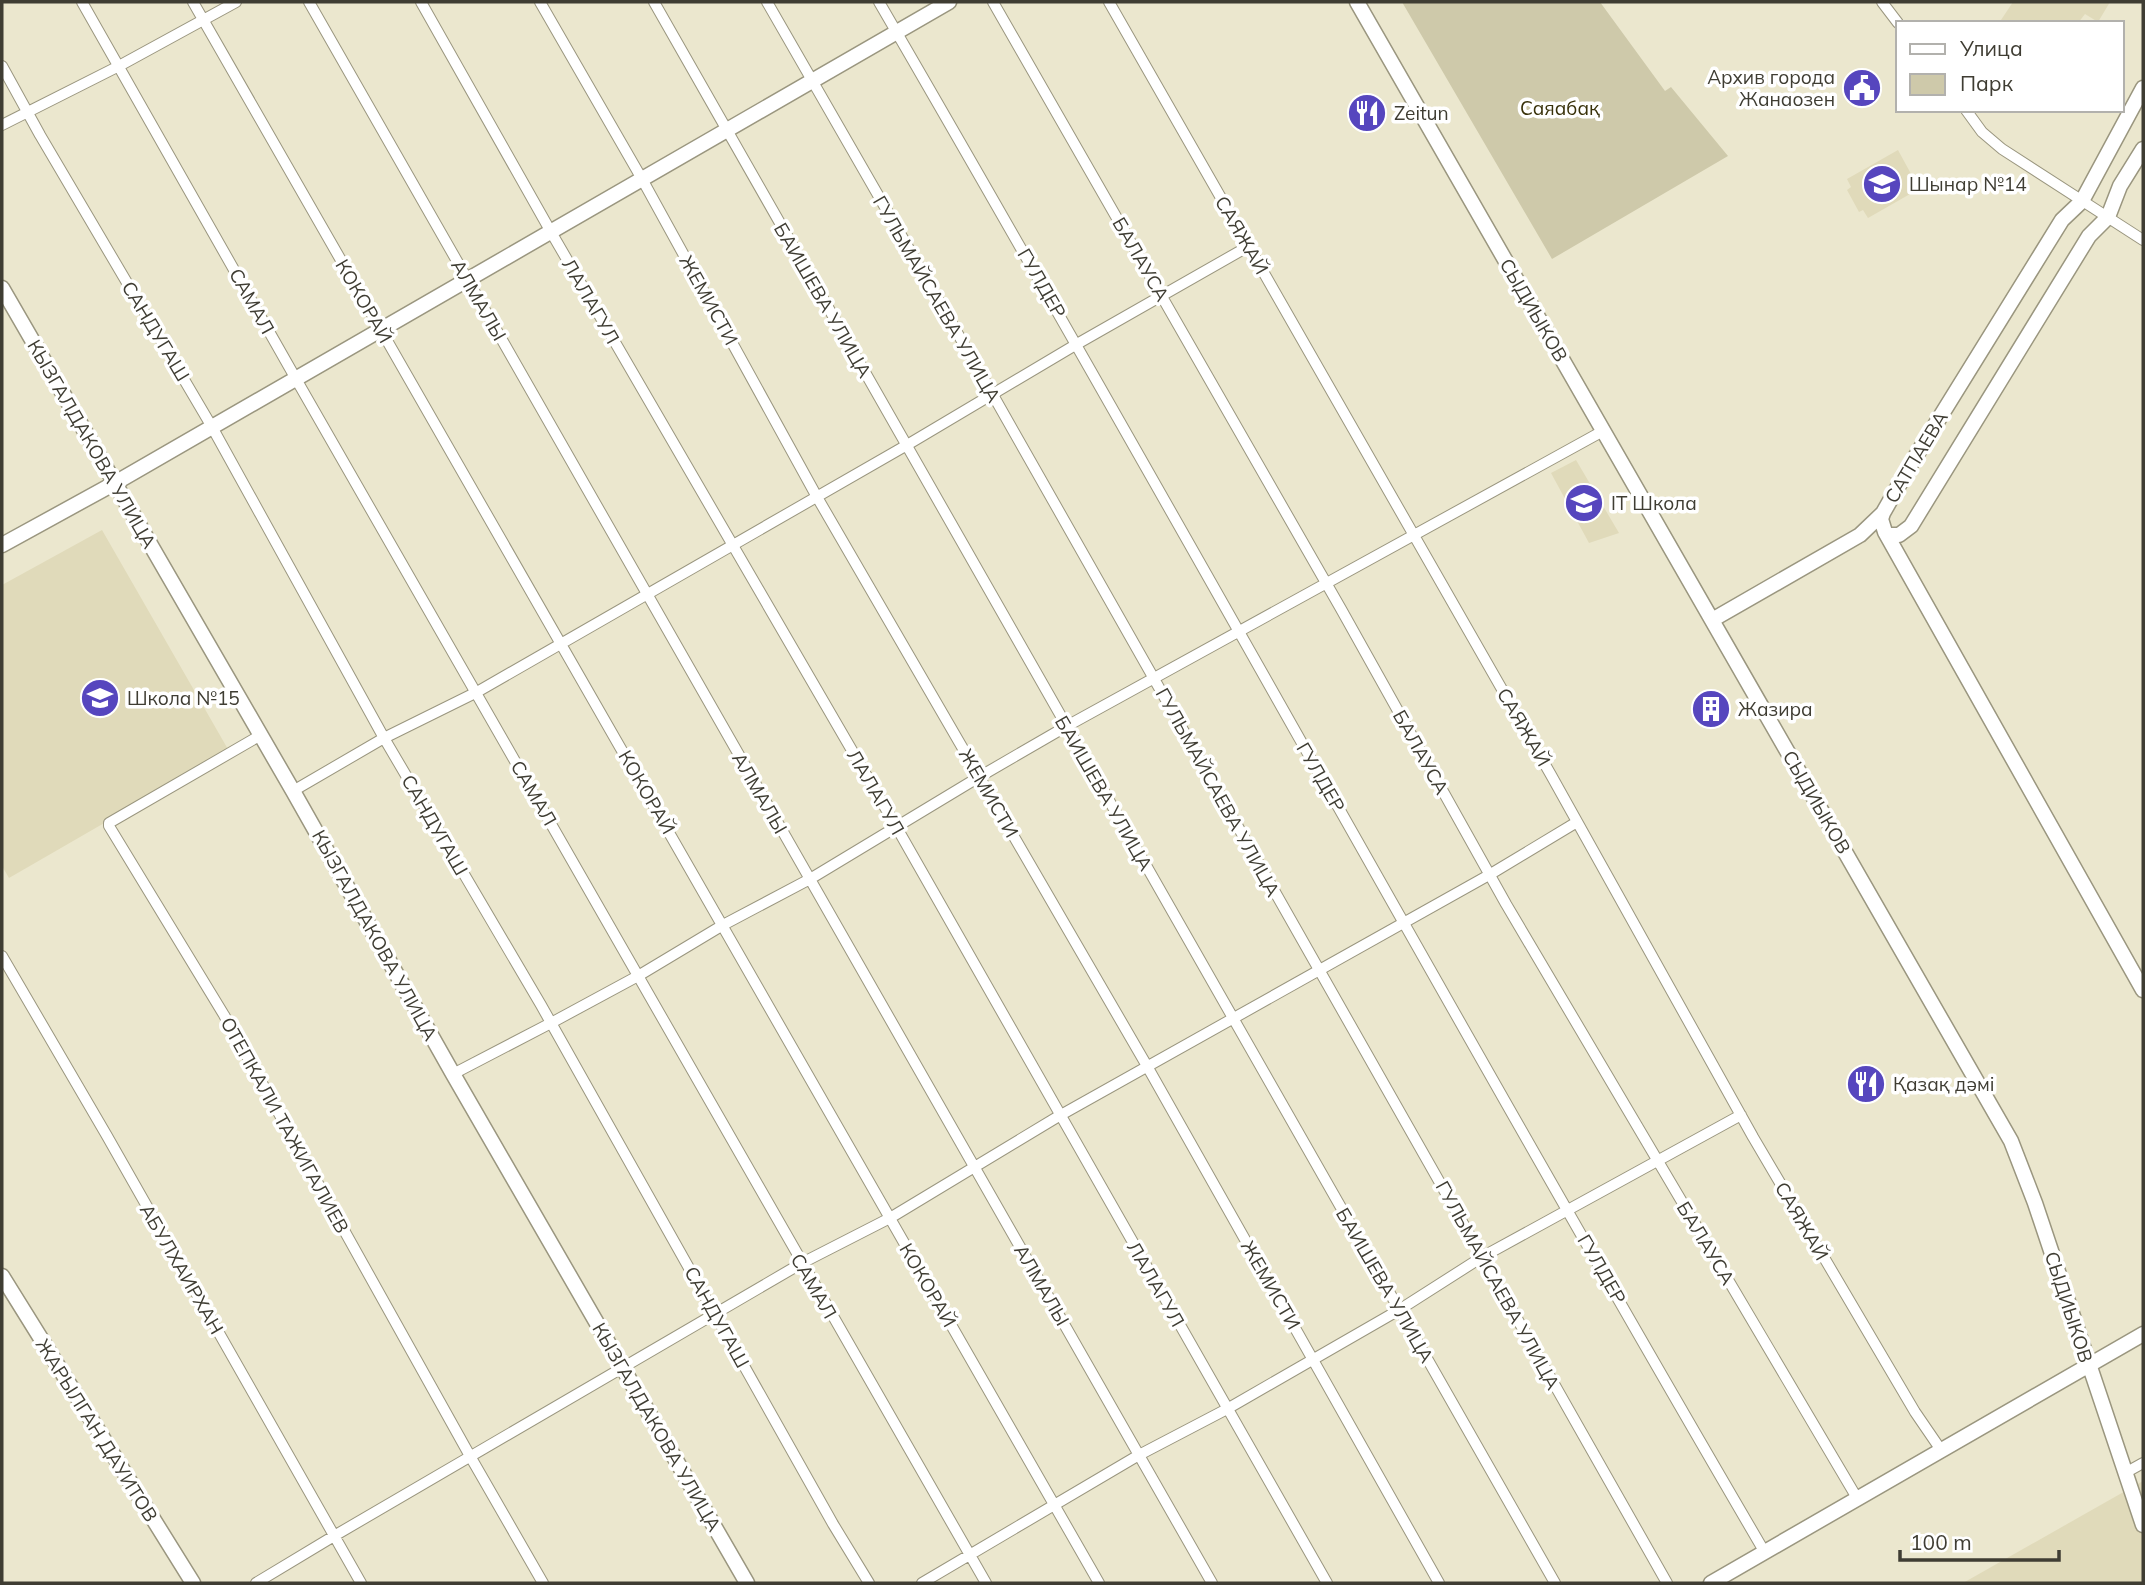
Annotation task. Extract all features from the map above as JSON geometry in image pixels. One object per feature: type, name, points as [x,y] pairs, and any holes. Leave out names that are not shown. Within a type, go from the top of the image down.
[{"type":"street","name":"САМАЛ","points":[[82,2],[986,1583]]},
{"type":"street","name":"КОКОРАЙ","points":[[193,2],[1099,1583]]},
{"type":"street","points":[[2,125],[119,66],[236,2]]},
{"type":"street","name":"АЛМАЛЫ","points":[[309,2],[1212,1583]]},
{"type":"street","name":"ЛАЛАГУЛ","points":[[421,2],[551,232],[897,828],[1327,1583]]},
{"type":"street","name":"ЖЕМИСТИ","points":[[540,2],[642,179],[817,497],[1147,1066],[1439,1583]]},
{"type":"street","name":"БАИШЕВА УЛИЦА","points":[[654,2],[1555,1583]]},
{"type":"street","name":"ГУЛЬМАЙСАЕВА УЛИЦА","points":[[767,2],[1667,1583]]},
{"type":"street","name":"ГУЛДЕР","points":[[880,2],[1764,1551]]},
{"type":"street","points":[[2,545],[115,483],[949,2]]},
{"type":"street","name":"БАЛАУСА","points":[[993,2],[1163,296],[1489,875],[1857,1498]]},
{"type":"street","name":"САЯЖАЙ","points":[[1109,2],[1741,1115],[1915,1412],[1941,1450]]},
{"type":"street","name":"СЫДИЫКОВ","points":[[1357,2],[2011,1141],[2035,1203],[2143,1525]]},
{"type":"street","points":[[1882,2],[1896,21]]},
{"type":"street","name":"САНДУГАШ","points":[[2,66],[212,427],[384,738],[551,1023],[869,1583]]},
{"type":"street","name":"САТПАЕВА","points":[[2143,88],[2082,201],[2062,220],[1882,513],[1881,519],[1886,533],[1899,535],[1910,526],[2089,236],[2108,217],[2120,186],[2143,149]]},
{"type":"street","points":[[1967,112],[1982,132],[2002,149],[2143,240]]},
{"type":"street","points":[[293,791],[384,738],[477,692],[1249,246]]},
{"type":"street","name":"КЫЗГАЛДАКОВА УЛИЦА","points":[[2,288],[747,1583]]},
{"type":"street","points":[[453,1074],[638,976],[723,925],[810,879],[1067,726],[1604,432]]},
{"type":"street","points":[[1712,620],[1860,535],[1882,513]]},
{"type":"street","points":[[1901,562],[1900,550],[1910,526]]},
{"type":"street","points":[[1860,535],[1886,533],[2143,990]]},
{"type":"street","name":"ОТЕПКАЛИ ТАЖИГАЛИЕВ","points":[[261,735],[108,826],[225,1015],[470,1457],[544,1583]]},
{"type":"street","points":[[256,1583],[802,1263],[890,1218],[1059,1116],[1319,972],[1577,822]]},
{"type":"street","name":"АБУЛХАИРХАН","points":[[2,958],[114,1148],[360,1583]]},
{"type":"street","points":[[922,1583],[1139,1455],[1227,1409],[1399,1310],[1482,1257],[1741,1115]]},
{"type":"street","name":"ЖАРЫЛГАН ДАУИТОВ","points":[[2,1276],[193,1583]]},
{"type":"street","points":[[1711,1583],[2143,1334]]},
{"type":"street","points":[[2124,1473],[2143,1462]]},
{"type":"shaded area","points":[[2013,2],[2110,2],[2099,21],[2085,14],[2080,21],[2000,21]]},
{"type":"shaded area","name":"Шынар №14","points":[[1898,150],[1916,183],[1914,186],[1917,190],[1868,218],[1863,210],[1859,212],[1847,190],[1851,187],[1847,179]]},
{"type":"shaded area","name":"IT Школа","points":[[1576,460],[1619,533],[1589,543],[1551,473]]},
{"type":"shaded area","name":"Школа №15","points":[[102,530],[229,751],[9,878],[2,866],[2,585]]},
{"type":"shaded area","points":[[2143,1481],[2143,1583],[1963,1583]]},
{"type":"green space","name":"Саяабақ","points":[[1402,2],[1600,2],[1665,91],[1671,87],[1728,156],[1552,259]]},
{"type":"place","name":"Архив города Жанаозен","points":[[1862,88]]},
{"type":"place","name":"Zeitun","points":[[1367,113]]},
{"type":"place","name":"Шынар №14","points":[[1882,184]]},
{"type":"place","name":"IT Школа","points":[[1584,503]]},
{"type":"place","name":"Школа №15","points":[[100,698]]},
{"type":"place","name":"Жазира","points":[[1711,709]]},
{"type":"place","name":"Қазақ дәмі","points":[[1866,1084]]}]
